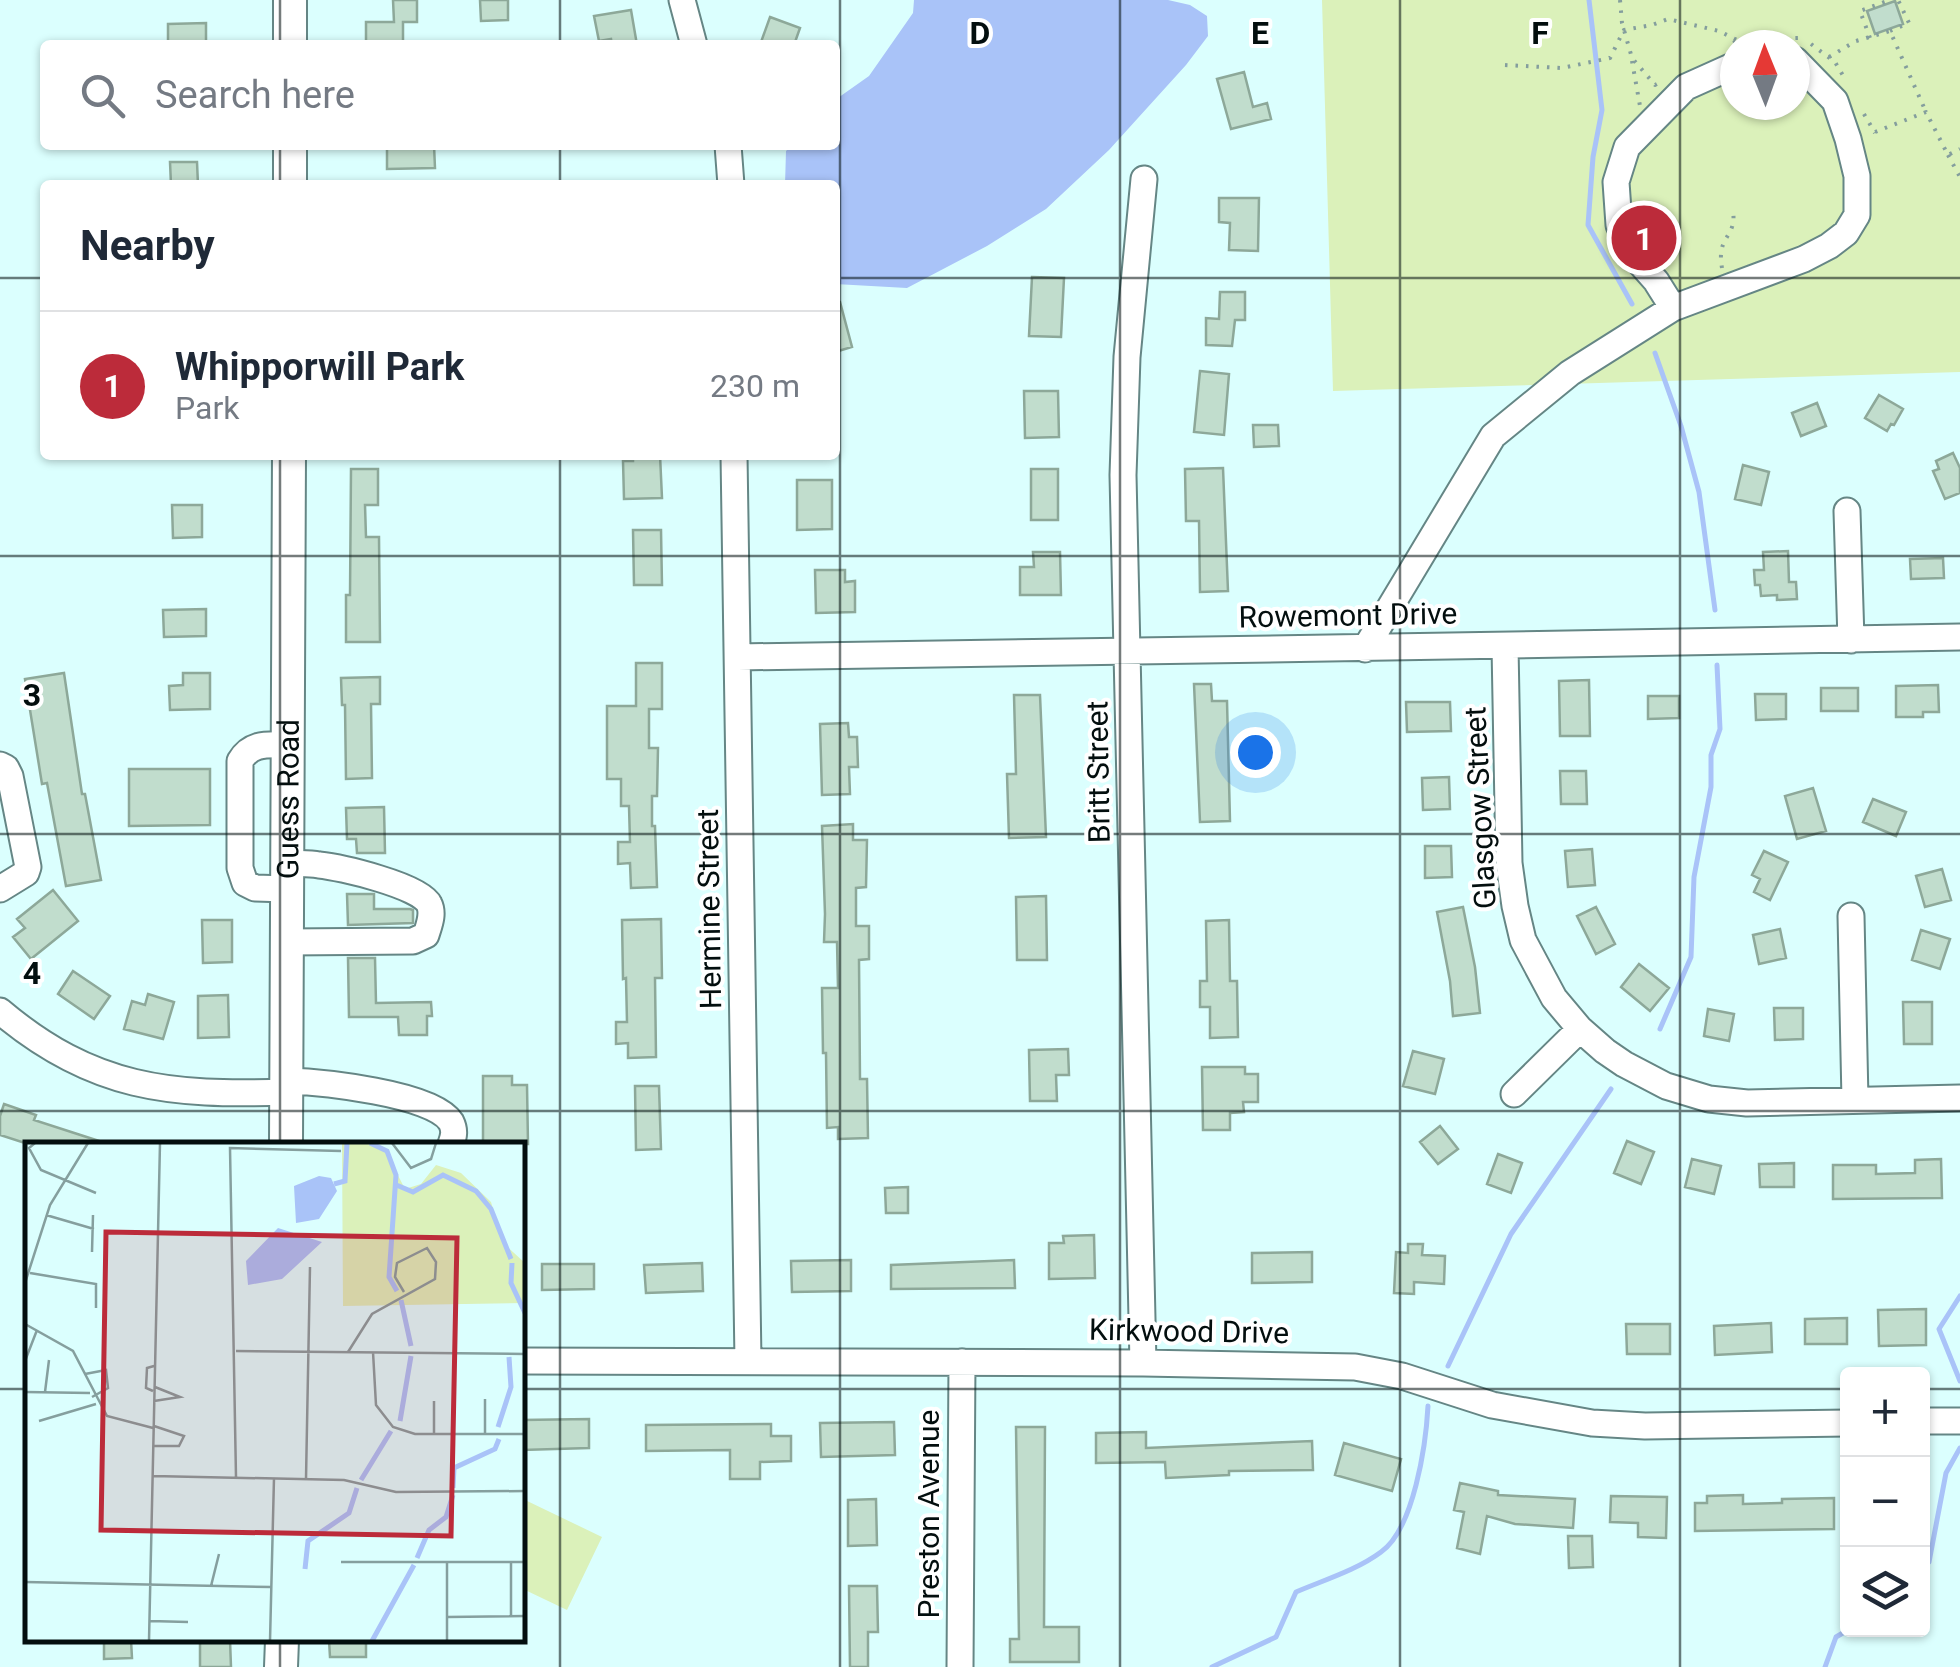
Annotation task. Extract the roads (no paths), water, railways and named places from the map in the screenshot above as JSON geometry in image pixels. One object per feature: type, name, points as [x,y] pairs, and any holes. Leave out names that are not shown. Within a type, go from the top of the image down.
[{"type":"main road","points":[[290,0],[290,40]]},
{"type":"main road","points":[[290,150],[290,180]]},
{"type":"main road","name":"Guess Road","points":[[286,1142],[289,460]]},
{"type":"main road","points":[[281,1667],[282,1642]]},
{"type":"street","points":[[682,0],[693,40]]},
{"type":"street","points":[[1673,308],[1633,255],[1619,225],[1616,182],[1627,147],[1686,88],[1720,65]]},
{"type":"street","points":[[1365,649],[1493,436],[1570,372],[1673,308],[1804,259],[1846,233],[1857,215],[1857,176],[1836,100],[1810,75]]},
{"type":"street","points":[[728,150],[731,180]]},
{"type":"street","name":"Britt Street","points":[[1143,1363],[1124,475],[1127,358],[1144,179]]},
{"type":"street","name":"Hermine Street","points":[[734,460],[748,1361]]},
{"type":"street","points":[[1847,511],[1851,640]]},
{"type":"street","name":"Rowemont Drive","points":[[738,657],[1960,638]]},
{"type":"street","name":"Glasgow Street","points":[[1505,646],[1509,862],[1515,906],[1523,940],[1554,998],[1580,1029],[1624,1064],[1687,1094],[1747,1104],[1960,1098]]},
{"type":"street","points":[[287,745],[257,745],[245,752],[240,761],[240,868],[245,883],[256,888],[321,865],[421,894],[430,905],[432,917],[426,935],[413,941],[287,942]]},
{"type":"street","points":[[0,765],[10,776],[28,867],[26,873],[0,890]]},
{"type":"street","points":[[1851,916],[1855,1100]]},
{"type":"street","points":[[0,1010],[55,1052],[124,1082],[181,1092],[332,1083],[386,1094],[444,1114],[453,1125],[452,1142]]},
{"type":"street","points":[[1514,1094],[1580,1029]]},
{"type":"street","name":"Kirkwood Drive","points":[[525,1361],[1355,1366],[1402,1376],[1492,1405],[1592,1423],[1646,1426],[1840,1422]]},
{"type":"street","name":"Preston Avenue","points":[[960,1667],[962,1362]]},
{"type":"street","points":[[1930,1421],[1960,1420]]},
{"type":"water","points":[[914,0],[1168,0],[1190,5],[1207,16],[1208,36],[1109,150],[1046,209],[987,246],[907,288],[840,284],[840,180],[785,180],[786,151],[840,150],[840,96],[869,76],[913,13]]},
{"type":"waterway","points":[[1589,0],[1602,110],[1593,157],[1588,225],[1632,304]]},
{"type":"waterway","points":[[1655,353],[1699,492],[1715,610]]},
{"type":"waterway","points":[[1660,1029],[1691,957],[1694,877],[1711,787],[1711,755],[1720,729],[1717,665]]},
{"type":"waterway","points":[[1448,1366],[1511,1234],[1611,1089]]},
{"type":"waterway","points":[[1960,1296],[1939,1329],[1960,1381]]},
{"type":"waterway","points":[[1212,1667],[1276,1637],[1296,1592],[1362,1564],[1392,1541],[1416,1485],[1428,1406]]},
{"type":"waterway","points":[[1930,1557],[1946,1473],[1960,1448]]},
{"type":"waterway","points":[[1825,1667],[1840,1635]]},
{"type":"place","name":"Whipporwill Park","points":[[1644,238]]}]
